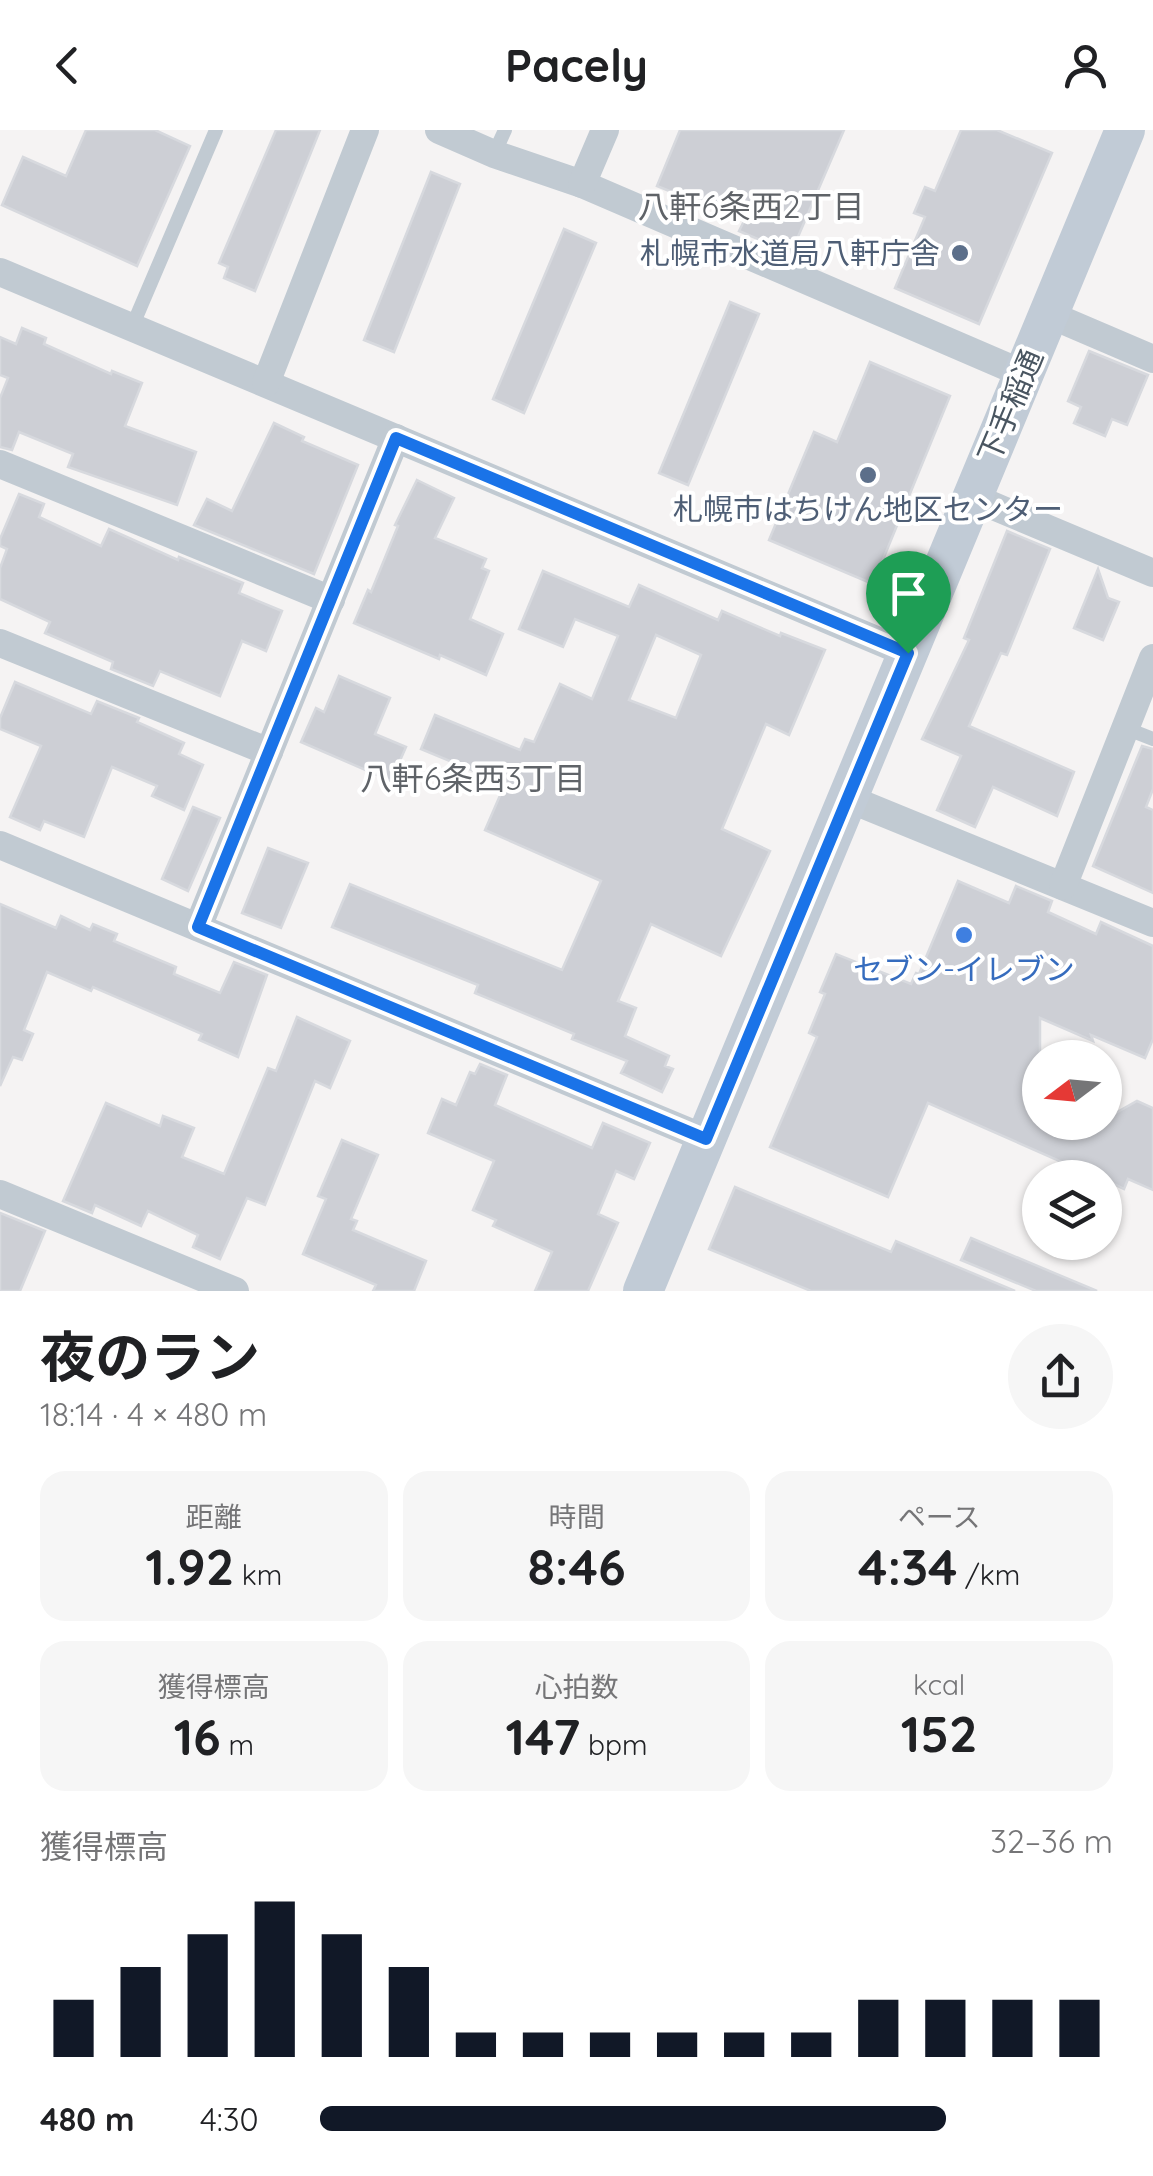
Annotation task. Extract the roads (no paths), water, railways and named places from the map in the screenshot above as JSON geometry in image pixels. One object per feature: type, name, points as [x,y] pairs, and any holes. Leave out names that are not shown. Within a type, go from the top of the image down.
[{"type":"main road","name":"下手稲通","points":[[642,1291],[1125,130]]},
{"type":"street","points":[[266,384],[365,130]]},
{"type":"street","points":[[439,130],[499,142],[582,184],[1024,374]]},
{"type":"street","points":[[582,184],[605,130]]},
{"type":"street","points":[[0,272],[908,653]]},
{"type":"street","points":[[1048,314],[1153,359]]},
{"type":"street","points":[[198,927],[396,438]]},
{"type":"street","points":[[0,464],[331,600]]},
{"type":"street","points":[[972,497],[1153,573]]},
{"type":"street","points":[[0,643],[268,752]]},
{"type":"street","points":[[1063,886],[1153,658]]},
{"type":"street","points":[[847,798],[1153,923]]},
{"type":"street","points":[[0,845],[706,1139]]},
{"type":"street","points":[[0,1194],[236,1291]]},
{"type":"lane","points":[[132,327],[216,130]]},
{"type":"lane","points":[[1126,728],[1153,740]]},
{"type":"place","name":"札幌市水道局八軒庁舎","points":[[960,253]]},
{"type":"place","name":"札幌市はちけん地区センター","points":[[868,475]]},
{"type":"place","name":"セブン-イレブン","points":[[964,935]]},
{"type":"district","name":"八軒6条西2丁目","points":[[751,206]]},
{"type":"district","name":"八軒6条西3丁目","points":[[473,778]]}]
